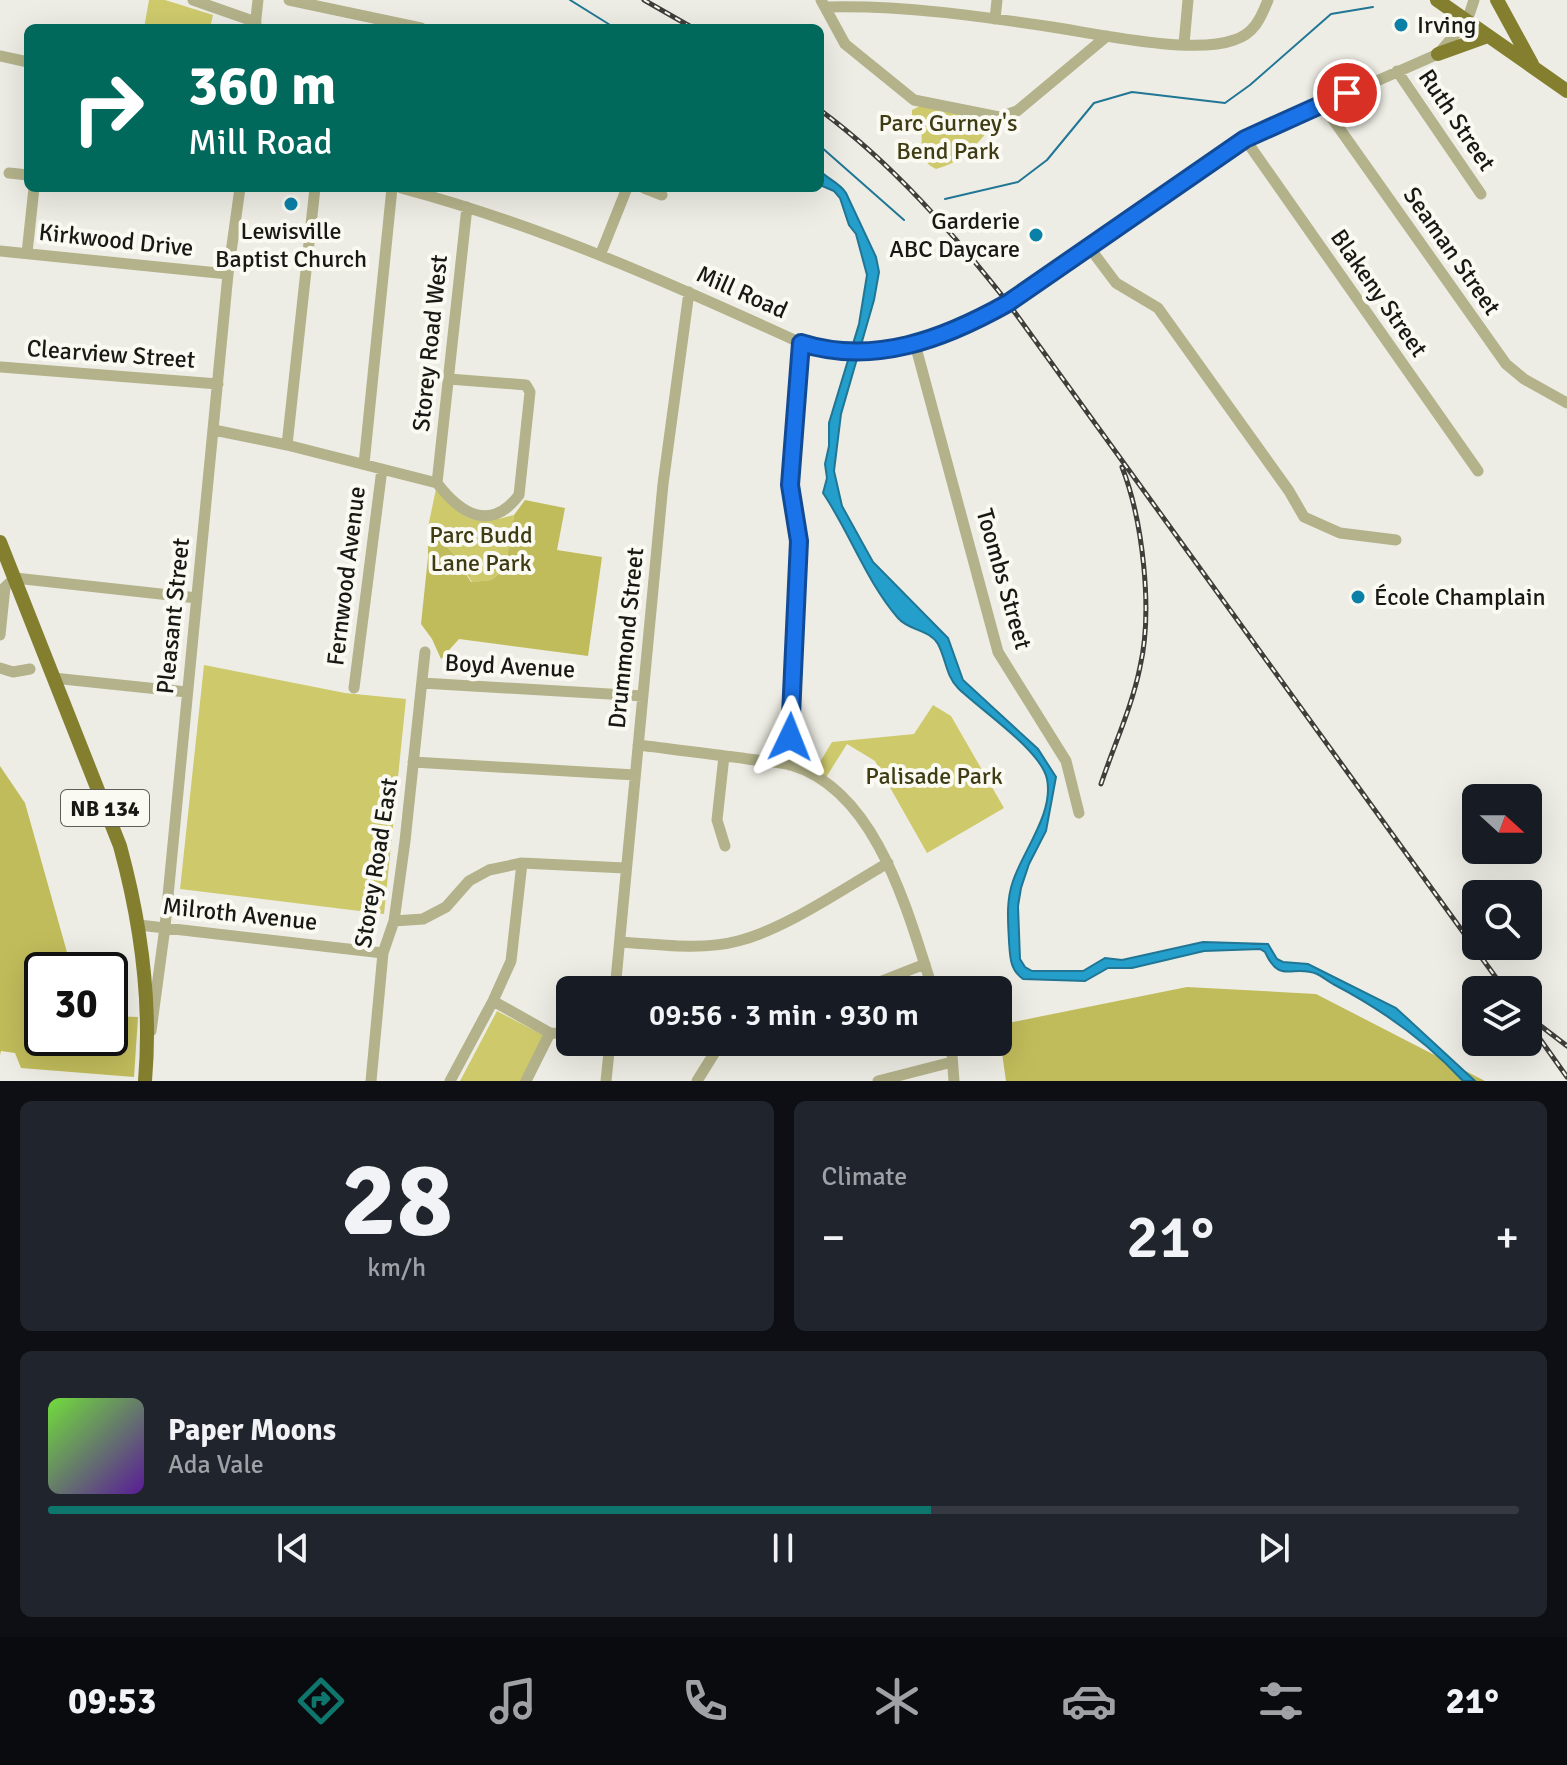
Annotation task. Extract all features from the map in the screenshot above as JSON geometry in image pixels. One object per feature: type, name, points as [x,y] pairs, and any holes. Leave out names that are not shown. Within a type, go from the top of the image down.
[{"type":"main road","points":[[1437,0],[1567,91]]},
{"type":"main road","points":[[1497,0],[1534,68]]},
{"type":"main road","points":[[1438,54],[1488,36]]},
{"type":"main road","name":"NB 134","points":[[0,542],[120,846],[139,925],[146,974],[148,1049],[145,1081]]},
{"type":"street","points":[[193,0],[253,24]]},
{"type":"street","points":[[255,24],[258,0]]},
{"type":"street","points":[[289,0],[402,24]]},
{"type":"street","points":[[995,19],[997,0]]},
{"type":"street","points":[[1184,44],[1188,0]]},
{"type":"street","points":[[824,4],[995,19],[1107,36],[1215,45],[1237,40],[1252,30],[1261,20],[1268,0]]},
{"type":"street","points":[[1467,21],[1474,0]]},
{"type":"street","points":[[824,4],[845,44],[914,100],[999,117],[1017,111],[1107,36]]},
{"type":"street","name":"Mill Road","points":[[415,192],[531,227],[601,253],[801,343],[831,351],[871,353],[915,344],[994,311],[1245,139],[1438,54],[1467,21]]},
{"type":"street","points":[[0,56],[24,61]]},
{"type":"street","name":"Ruth Street","points":[[1397,71],[1481,194]]},
{"type":"street","name":"Seaman Street","points":[[1322,104],[1506,364],[1524,379],[1567,403]]},
{"type":"street","name":"Blakeny Street","points":[[1245,139],[1478,471]]},
{"type":"street","points":[[9,173],[24,175]]},
{"type":"street","points":[[27,253],[34,192]]},
{"type":"street","name":"Pleasant Street","points":[[148,1049],[158,995],[228,274],[239,192]]},
{"type":"street","points":[[287,445],[315,192]]},
{"type":"street","points":[[364,464],[392,192]]},
{"type":"street","points":[[601,253],[625,192]]},
{"type":"street","points":[[654,192],[662,195]]},
{"type":"street","name":"Storey Road West","points":[[437,483],[467,207]]},
{"type":"street","points":[[1089,247],[1116,283],[1158,308],[1289,491],[1304,517],[1340,533],[1396,540]]},
{"type":"street","name":"Kirkwood Drive","points":[[0,251],[228,274]]},
{"type":"street","name":"Drummond Street","points":[[616,976],[663,484],[689,292]]},
{"type":"street","points":[[789,765],[799,541],[790,485],[801,343]]},
{"type":"street","name":"Toombs Street","points":[[915,344],[998,652],[1066,761],[1079,813]]},
{"type":"street","name":"Clearview Street","points":[[1,367],[218,384]]},
{"type":"street","points":[[214,430],[437,483],[450,501],[464,512],[480,516],[496,514],[511,506],[519,495],[530,392],[526,385],[449,379]]},
{"type":"street","name":"Fernwood Avenue","points":[[354,688],[382,469]]},
{"type":"street","points":[[0,635],[5,587],[15,578],[197,598]]},
{"type":"street","name":"Storey Road East","points":[[371,1081],[383,953],[394,921],[425,652]]},
{"type":"street","points":[[0,668],[13,672],[30,669]]},
{"type":"street","points":[[53,678],[187,692]]},
{"type":"street","name":"Boyd Avenue","points":[[422,683],[643,696]]},
{"type":"street","points":[[638,745],[789,765],[818,778],[851,805],[877,840],[929,976]]},
{"type":"street","points":[[724,756],[717,820],[725,846]]},
{"type":"street","points":[[413,762],[635,775]]},
{"type":"street","points":[[394,921],[423,919],[446,907],[469,881],[489,870],[522,863],[625,868]]},
{"type":"street","points":[[450,1081],[511,961],[522,863]]},
{"type":"street","points":[[620,942],[708,946],[738,941],[779,925],[888,863]]},
{"type":"street","name":"Milroth Avenue","points":[[139,925],[383,953]]},
{"type":"street","points":[[895,976],[925,964]]},
{"type":"street","points":[[493,1001],[550,1033],[556,1033]]},
{"type":"street","points":[[526,1081],[550,1033]]},
{"type":"street","points":[[606,1081],[609,1056]]},
{"type":"street","points":[[697,1081],[713,1056]]},
{"type":"street","points":[[952,1056],[954,1081]]},
{"type":"street","points":[[878,1081],[952,1062]]},
{"type":"green space","points":[[149,0],[165,0],[213,15],[211,24],[145,24]]},
{"type":"green space","name":"Parc Gurney's Bend Park","points":[[920,106],[986,119],[992,126],[967,153],[936,169],[925,161],[920,124],[912,116],[912,110]]},
{"type":"green space","name":"Parc Budd Lane Park","points":[[436,489],[470,518],[488,520],[514,515],[505,569],[491,580],[472,582],[452,552],[428,527]]},
{"type":"green space","points":[[204,665],[345,693],[406,699],[384,914],[180,889]]},
{"type":"green space","name":"Palisade Park","points":[[933,705],[951,716],[1004,808],[927,853],[875,761],[847,744],[825,779],[814,772],[832,742],[914,734]]},
{"type":"green space","points":[[497,1011],[545,1036],[521,1081],[460,1081]]},
{"type":"shaded area","points":[[525,500],[565,508],[557,550],[602,557],[588,656],[459,639],[441,659],[421,624],[428,527],[452,552],[471,582],[491,580],[505,569],[514,515]]},
{"type":"shaded area","points":[[0,766],[25,803],[67,952],[24,952],[24,1056],[128,1056],[128,1017],[138,1017],[134,1077],[21,1068],[15,1053],[1,1051],[0,1055]]},
{"type":"shaded area","points":[[1187,987],[1316,994],[1485,1081],[1006,1081],[1002,1056],[1012,1056],[1012,1022]]},
{"type":"water","points":[[824,174],[846,193],[876,257],[879,272],[874,300],[841,414],[834,471],[842,506],[873,562],[948,638],[963,680],[1038,749],[1056,777],[1046,831],[1029,864],[1018,906],[1020,959],[1025,967],[1032,971],[1083,971],[1105,958],[1122,960],[1203,942],[1268,944],[1277,959],[1283,962],[1308,964],[1396,1008],[1475,1081],[1463,1081],[1418,1039],[1368,1004],[1317,974],[1281,971],[1260,949],[1204,951],[1132,968],[1108,968],[1085,981],[1023,979],[1015,972],[1010,952],[1009,896],[1042,818],[1048,792],[1047,779],[1034,756],[1022,743],[954,683],[934,639],[903,622],[887,604],[823,493],[827,478],[825,464],[829,423],[859,324],[867,275],[856,234],[834,191],[824,187]]},
{"type":"waterway","points":[[570,0],[609,24]]},
{"type":"waterway","points":[[945,199],[1018,182],[1047,160],[1094,103],[1132,92],[1225,103],[1331,14],[1373,7]]},
{"type":"waterway","points":[[824,150],[904,220]]},
{"type":"waterway","points":[[1252,944],[1266,944]]},
{"type":"railway","points":[[644,0],[686,24]]},
{"type":"railway","points":[[824,113],[897,176],[965,250],[1008,303],[1495,976]]},
{"type":"railway","points":[[1101,784],[1137,682],[1146,620],[1144,566],[1136,513],[1122,467]]},
{"type":"railway","points":[[1542,1027],[1567,1046]]},
{"type":"railway","points":[[1542,1042],[1567,1077]]},
{"type":"place","name":"Irving","points":[[1401,25]]},
{"type":"place","name":"Lewisville Baptist Church","points":[[291,204]]},
{"type":"place","name":"Garderie ABC Daycare","points":[[1036,235]]},
{"type":"place","name":"École Champlain","points":[[1358,597]]},
{"type":"route","points":[[790,737],[799,541],[790,485],[801,343],[851,353],[893,350],[979,318],[1008,303],[1245,139],[1347,93]]}]
